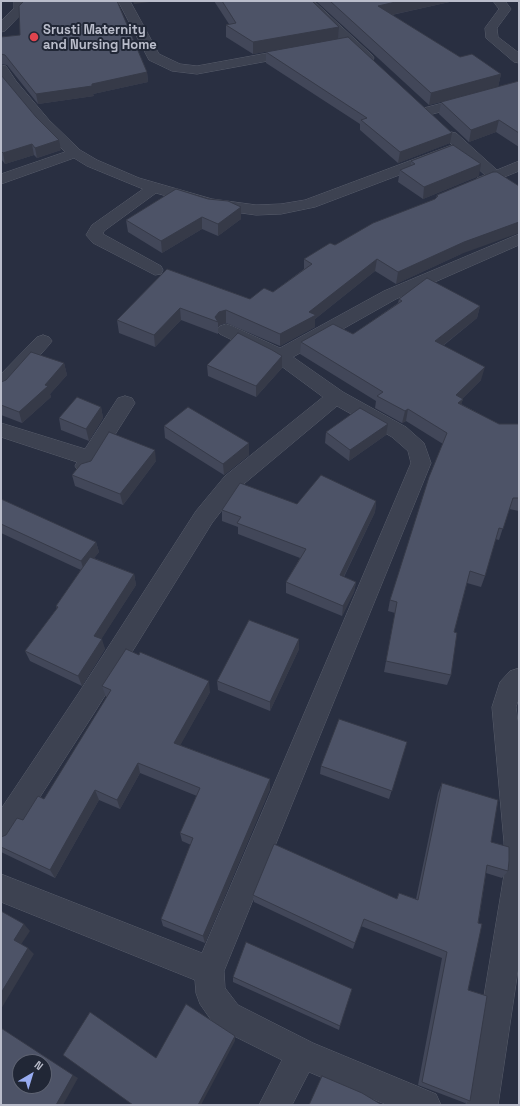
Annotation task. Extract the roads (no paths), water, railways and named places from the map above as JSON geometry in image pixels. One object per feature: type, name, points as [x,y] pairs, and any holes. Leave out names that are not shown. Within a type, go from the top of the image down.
[{"type":"street","points":[[1,28],[20,9],[20,1]]},
{"type":"street","points":[[124,1],[154,57],[178,68],[197,70],[304,51]]},
{"type":"street","points":[[307,1],[379,69]]},
{"type":"street","points":[[499,1],[505,9],[491,28],[492,38],[519,59]]},
{"type":"street","points":[[334,45],[350,42]]},
{"type":"street","points":[[1,69],[6,85],[75,153],[92,164],[155,187],[212,204],[256,210],[281,209],[309,204],[462,146]]},
{"type":"street","points":[[434,120],[519,87]]},
{"type":"street","points":[[413,101],[495,176]]},
{"type":"street","points":[[1,179],[75,153]]},
{"type":"street","points":[[467,188],[519,166]]},
{"type":"street","points":[[155,187],[98,228],[94,235],[99,240],[155,270]]},
{"type":"street","points":[[280,356],[390,295],[519,239]]},
{"type":"street","points":[[226,330],[280,356],[336,397],[400,432],[417,448],[421,463],[209,971],[211,993],[227,1016],[302,1054],[426,1105]]},
{"type":"street","points":[[1,386],[43,341]]},
{"type":"street","points":[[1,833],[87,702],[204,518],[232,482],[336,397]]},
{"type":"street","points":[[1,430],[87,462],[126,403]]},
{"type":"street","points":[[482,1105],[519,869],[518,842],[504,707],[509,690],[519,679]]},
{"type":"street","points":[[1,888],[209,971]]},
{"type":"street","points":[[275,1105],[302,1054]]},
{"type":"place","name":"Srusti Maternity and Nursing Home","points":[[34,37]]}]
